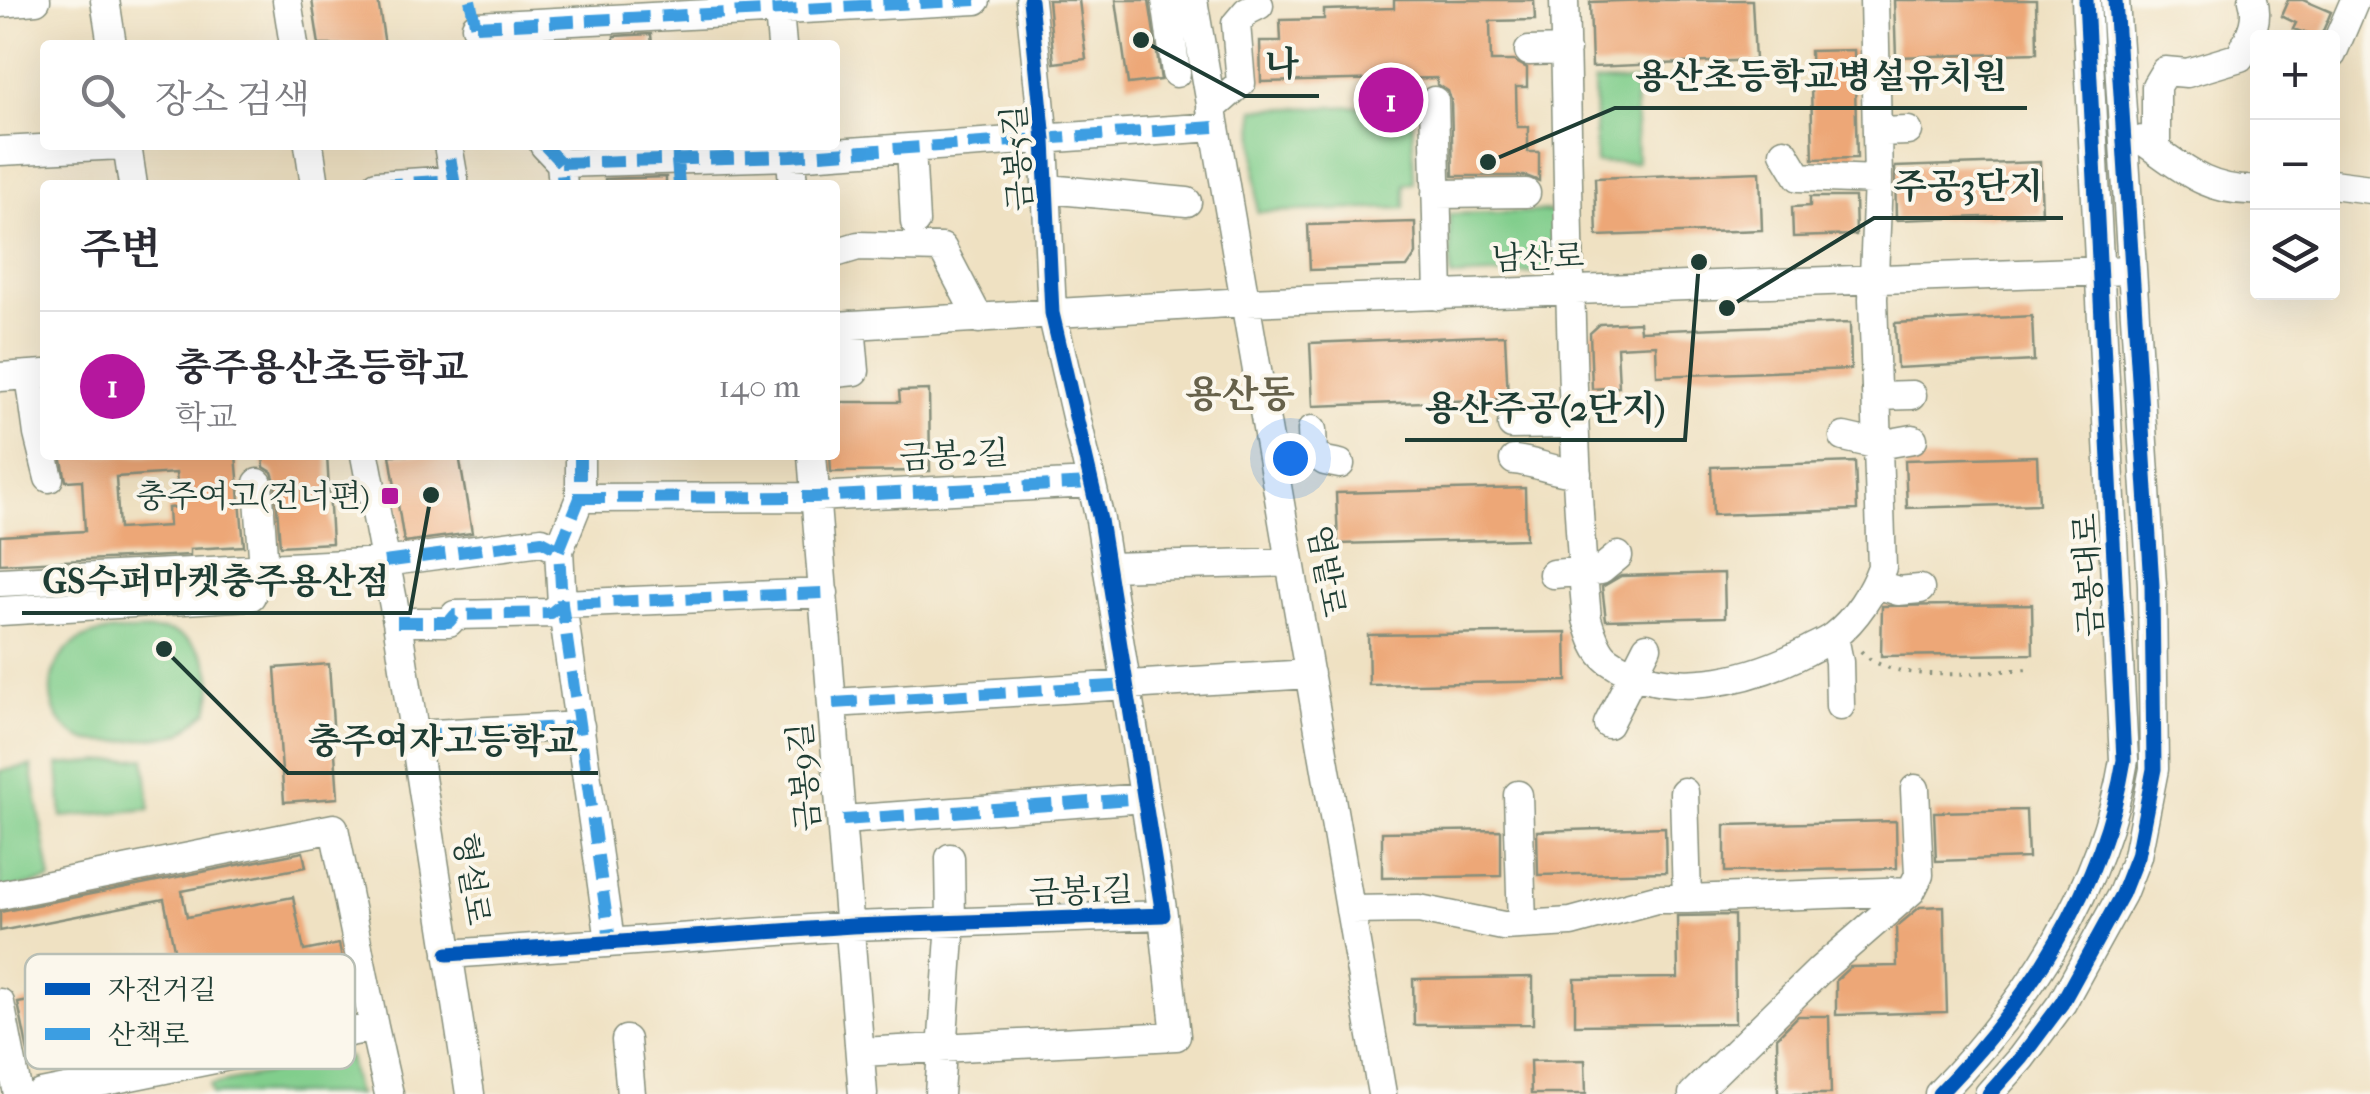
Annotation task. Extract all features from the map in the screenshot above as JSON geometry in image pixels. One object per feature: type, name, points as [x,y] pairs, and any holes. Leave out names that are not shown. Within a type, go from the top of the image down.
[{"type":"street","points":[[105,0],[111,40]]},
{"type":"street","points":[[287,0],[293,40]]},
{"type":"street","points":[[475,24],[668,31],[778,5],[976,0]]},
{"type":"street","name":"금봉5길","points":[[1030,0],[1048,188],[1052,313]]},
{"type":"street","points":[[1166,0],[1176,73]]},
{"type":"street","name":"염밭로","points":[[1192,0],[1382,1094]]},
{"type":"street","points":[[1564,0],[1573,424],[1587,619],[1605,658],[1636,674],[1681,683],[1729,680],[1782,664],[1838,633],[1876,584],[1882,567],[1874,279],[1877,132],[1887,92],[1874,0]]},
{"type":"street","name":"금봉대로","points":[[1938,1094],[1982,1050],[2023,995],[2086,888],[2117,804],[2123,740],[2086,0]]},
{"type":"street","name":"금봉대로","points":[[1989,1094],[2042,1030],[2122,894],[2148,810],[2154,770],[2152,585],[2115,0]]},
{"type":"street","points":[[2156,150],[2156,86],[2165,72],[2187,73],[2240,57],[2253,30],[2253,0]]},
{"type":"street","points":[[2340,35],[2355,0]]},
{"type":"street","points":[[778,5],[782,40]]},
{"type":"street","points":[[840,149],[1044,140],[1213,118],[1240,83],[1236,24],[1247,10],[1259,5]]},
{"type":"street","points":[[1529,51],[1566,50]]},
{"type":"street","points":[[1434,101],[1439,296]]},
{"type":"street","points":[[2121,116],[2139,138],[2208,185],[2250,190]]},
{"type":"street","points":[[1877,132],[1908,131]]},
{"type":"street","points":[[911,148],[916,222]]},
{"type":"street","points":[[0,152],[40,150]]},
{"type":"street","points":[[126,150],[132,180]]},
{"type":"street","points":[[310,150],[314,180]]},
{"type":"street","points":[[449,150],[456,180]]},
{"type":"street","points":[[556,164],[678,163],[790,150],[793,180]]},
{"type":"street","points":[[1784,152],[1798,177],[1878,180]]},
{"type":"street","points":[[2340,185],[2370,189]]},
{"type":"street","points":[[1048,188],[1188,202]]},
{"type":"street","points":[[1436,194],[1526,193]]},
{"type":"street","points":[[840,251],[858,246],[942,248],[979,318]]},
{"type":"street","name":"남산로","points":[[843,325],[1246,302],[2130,270]]},
{"type":"street","name":"금봉1길","points":[[860,1052],[1176,1036],[1163,916],[1108,567],[1052,313]]},
{"type":"street","points":[[840,372],[855,371],[843,325]]},
{"type":"street","points":[[0,376],[38,374],[40,442]]},
{"type":"street","points":[[1877,396],[1912,395]]},
{"type":"street","points":[[1512,425],[1573,424]]},
{"type":"street","points":[[1312,430],[1313,453],[1340,464]]},
{"type":"street","points":[[1844,437],[1879,446],[1913,439]]},
{"type":"street","points":[[44,460],[49,478]]},
{"type":"street","name":"형설로","points":[[366,460],[397,622],[470,1094]]},
{"type":"street","points":[[580,460],[580,498],[559,550],[562,604],[610,941]]},
{"type":"street","name":"금봉9길","points":[[812,460],[863,1094]]},
{"type":"street","points":[[1514,460],[1530,461],[1552,472],[1576,473]]},
{"type":"street","points":[[0,611],[252,596],[257,570],[258,483]]},
{"type":"street","name":"금봉2길","points":[[580,498],[814,497],[1092,483]]},
{"type":"street","points":[[0,582],[384,562],[542,540],[559,550]]},
{"type":"street","points":[[1553,574],[1601,570],[1618,556]]},
{"type":"street","points":[[1108,567],[1290,562]]},
{"type":"street","points":[[1876,584],[1898,590],[1920,589]]},
{"type":"street","points":[[397,622],[449,622],[454,615],[550,613],[562,604],[824,593]]},
{"type":"street","points":[[1838,633],[1840,706]]},
{"type":"street","points":[[1608,724],[1648,647]]},
{"type":"street","points":[[833,702],[1310,674]]},
{"type":"street","points":[[414,735],[580,726]]},
{"type":"street","points":[[1692,1094],[1820,970],[1911,891],[1918,875],[1914,788]]},
{"type":"street","points":[[1684,792],[1686,899]]},
{"type":"street","points":[[1518,795],[1522,925]]},
{"type":"street","points":[[843,820],[1144,798]]},
{"type":"street","points":[[0,895],[334,828],[389,1094]]},
{"type":"street","points":[[939,1094],[952,922],[950,858]]},
{"type":"street","points":[[1350,910],[1419,909],[1504,926],[1571,922],[1656,899],[1911,891]]},
{"type":"street","name":"금봉1길","points":[[448,954],[852,926],[1163,916]]},
{"type":"street","points":[[0,1003],[18,1094]]},
{"type":"street","points":[[355,1031],[374,1027]]},
{"type":"street","points":[[626,1040],[632,1094]]},
{"type":"street","points":[[40,1094],[165,1069]]},
{"type":"path","points":[[1838,633],[1868,659],[1892,670],[1927,674],[2029,670]]},
{"type":"green space","points":[[1635,81],[1637,162],[1596,163],[1594,82]]},
{"type":"green space","points":[[1412,105],[1414,183],[1405,184],[1405,208],[1257,212],[1254,109]]},
{"type":"green space","points":[[1559,211],[1560,266],[1554,272],[1451,277],[1449,214]]},
{"type":"green space","points":[[165,630],[190,642],[206,660],[212,684],[208,711],[182,733],[172,736],[104,742],[86,740],[70,732],[59,720],[51,689],[53,673],[71,646],[105,632]]},
{"type":"green space","points":[[145,758],[150,809],[62,817],[58,765]]},
{"type":"green space","points":[[31,766],[51,880],[0,891],[0,771]]},
{"type":"green space","points":[[289,1069],[351,1069],[356,1092],[360,1094],[212,1094],[210,1085]]},
{"type":"building","points":[[312,0],[378,0],[384,40],[318,40]]},
{"type":"building","points":[[1048,0],[1079,0],[1086,59],[1054,63]]},
{"type":"building","points":[[1116,0],[1149,0],[1161,80],[1128,84]]},
{"type":"building","points":[[1394,0],[1534,0],[1535,20],[1490,21],[1491,61],[1514,61],[1527,68],[1527,87],[1516,87],[1517,127],[1528,127],[1528,152],[1539,152],[1539,181],[1526,176],[1453,176],[1451,100],[1448,91],[1437,84],[1437,78],[1261,82],[1260,41],[1281,41],[1280,20],[1324,19],[1324,10],[1394,8]]},
{"type":"building","points":[[1752,0],[1755,60],[1592,67],[1590,2]]},
{"type":"building","points":[[1894,0],[2036,0],[2037,53],[1896,57]]},
{"type":"building","points":[[2288,0],[2303,0],[2331,12],[2323,30],[2296,30],[2296,23],[2281,16]]},
{"type":"building","points":[[651,34],[652,40],[614,40],[614,36]]},
{"type":"building","points":[[1854,50],[1857,158],[1813,159],[1810,51]]},
{"type":"building","points":[[2040,162],[2042,215],[1896,220],[1895,167]]},
{"type":"building","points":[[1760,172],[1762,230],[1597,236],[1595,178]]},
{"type":"building","points":[[666,177],[666,180],[605,179]]},
{"type":"building","points":[[1810,197],[1855,197],[1856,235],[1793,237],[1792,207],[1810,206]]},
{"type":"building","points":[[1415,222],[1416,254],[1407,267],[1310,270],[1308,225]]},
{"type":"building","points":[[2032,316],[2034,361],[1897,368],[1895,323]]},
{"type":"building","points":[[1639,322],[1640,331],[1850,323],[1851,369],[1657,376],[1656,345],[1617,347],[1619,387],[1592,389],[1590,333],[1600,324]]},
{"type":"building","points":[[1505,335],[1508,399],[1313,406],[1310,343]]},
{"type":"building","points":[[929,390],[930,471],[831,472],[830,460],[840,460],[840,402],[900,402],[899,391]]},
{"type":"building","points":[[2037,456],[2039,504],[1907,508],[1905,460]]},
{"type":"building","points":[[62,460],[236,460],[244,546],[190,549],[190,555],[0,564],[0,536],[85,531],[82,480],[66,481]],"holes":[[[176,473],[179,507],[168,508],[169,526],[119,529],[116,477]]]},
{"type":"building","points":[[263,460],[327,460],[332,543],[280,546],[275,481],[272,472],[264,467]]},
{"type":"building","points":[[391,460],[460,460],[472,533],[404,542]]},
{"type":"building","points":[[1855,462],[1857,510],[1713,515],[1711,467]]},
{"type":"building","points":[[1525,488],[1526,539],[1338,544],[1336,493]]},
{"type":"building","points":[[1724,573],[1725,617],[1606,620],[1602,587],[1621,576]]},
{"type":"building","points":[[2032,604],[2033,654],[1881,656],[1882,606]]},
{"type":"building","points":[[1566,632],[1567,681],[1369,685],[1368,635]]},
{"type":"building","points":[[329,664],[338,798],[284,802],[275,668]]},
{"type":"building","points":[[2026,810],[2028,858],[1936,861],[1934,812]]},
{"type":"building","points":[[1896,821],[1897,868],[1725,872],[1725,825]]},
{"type":"building","points":[[1665,827],[1666,872],[1538,875],[1537,831]]},
{"type":"building","points":[[1501,830],[1501,876],[1382,878],[1382,832]]},
{"type":"building","points":[[303,852],[306,867],[182,891],[187,917],[293,897],[304,951],[339,944],[341,954],[175,954],[164,899],[0,931],[0,912]]},
{"type":"building","points":[[1944,906],[1947,1012],[1836,1015],[1836,980],[1850,967],[1897,966],[1896,927],[1920,907]]},
{"type":"building","points":[[1734,915],[1735,1023],[1575,1025],[1575,979],[1678,978],[1677,916]]},
{"type":"building","points":[[1533,977],[1533,1024],[1414,1025],[1413,979]]},
{"type":"building","points":[[25,1002],[25,1037],[18,1003]]},
{"type":"building","points":[[1798,1016],[1829,1016],[1831,1094],[1778,1094],[1777,1037]]},
{"type":"building","points":[[1585,1060],[1586,1094],[1531,1094],[1530,1061]]},
{"type":"marked path","points":[[470,0],[479,40]]},
{"type":"marked path","points":[[476,26],[976,0]]},
{"type":"marked path","points":[[561,163],[791,156],[1215,127]]},
{"type":"marked path","points":[[449,150],[454,180]]},
{"type":"marked path","points":[[549,150],[561,163],[563,180]]},
{"type":"marked path","points":[[677,160],[679,180]]},
{"type":"marked path","points":[[580,460],[580,498],[559,550],[562,604],[610,941]]},
{"type":"marked path","points":[[580,498],[815,497],[1091,483]]},
{"type":"marked path","points":[[384,562],[542,541],[559,550]]},
{"type":"marked path","points":[[397,622],[449,622],[455,615],[551,613],[562,604],[824,593]]},
{"type":"marked path","points":[[833,703],[1127,685]]},
{"type":"marked path","points":[[414,735],[580,726]]},
{"type":"marked path","points":[[843,820],[1145,798]]},
{"type":"cycle path","points":[[448,954],[852,926],[1163,915],[1100,520],[1052,313],[1044,140],[1030,0]]},
{"type":"cycle path","points":[[1939,1094],[2003,1021],[2057,940],[2099,853],[2124,760],[2086,0]]},
{"type":"cycle path","points":[[1989,1094],[2062,1003],[2122,894],[2137,856],[2154,769],[2152,585],[2115,0]]},
{"type":"place","name":"나","points":[[1141,40]]},
{"type":"place","name":"충주용산초등학교","points":[[1391,100]]},
{"type":"place","name":"용산초등학교병설유치원","points":[[1488,162]]},
{"type":"place","name":"용산주공(2단지)","points":[[1699,262]]},
{"type":"place","name":"주공3단지","points":[[1727,308]]},
{"type":"place","name":"GS수퍼마켓충주용산점","points":[[431,495]]},
{"type":"place","name":"충주여고(건너편)","points":[[390,496]]},
{"type":"place","name":"충주여자고등학교","points":[[164,649]]},
{"type":"district","name":"용산동","points":[[1240,394]]}]
